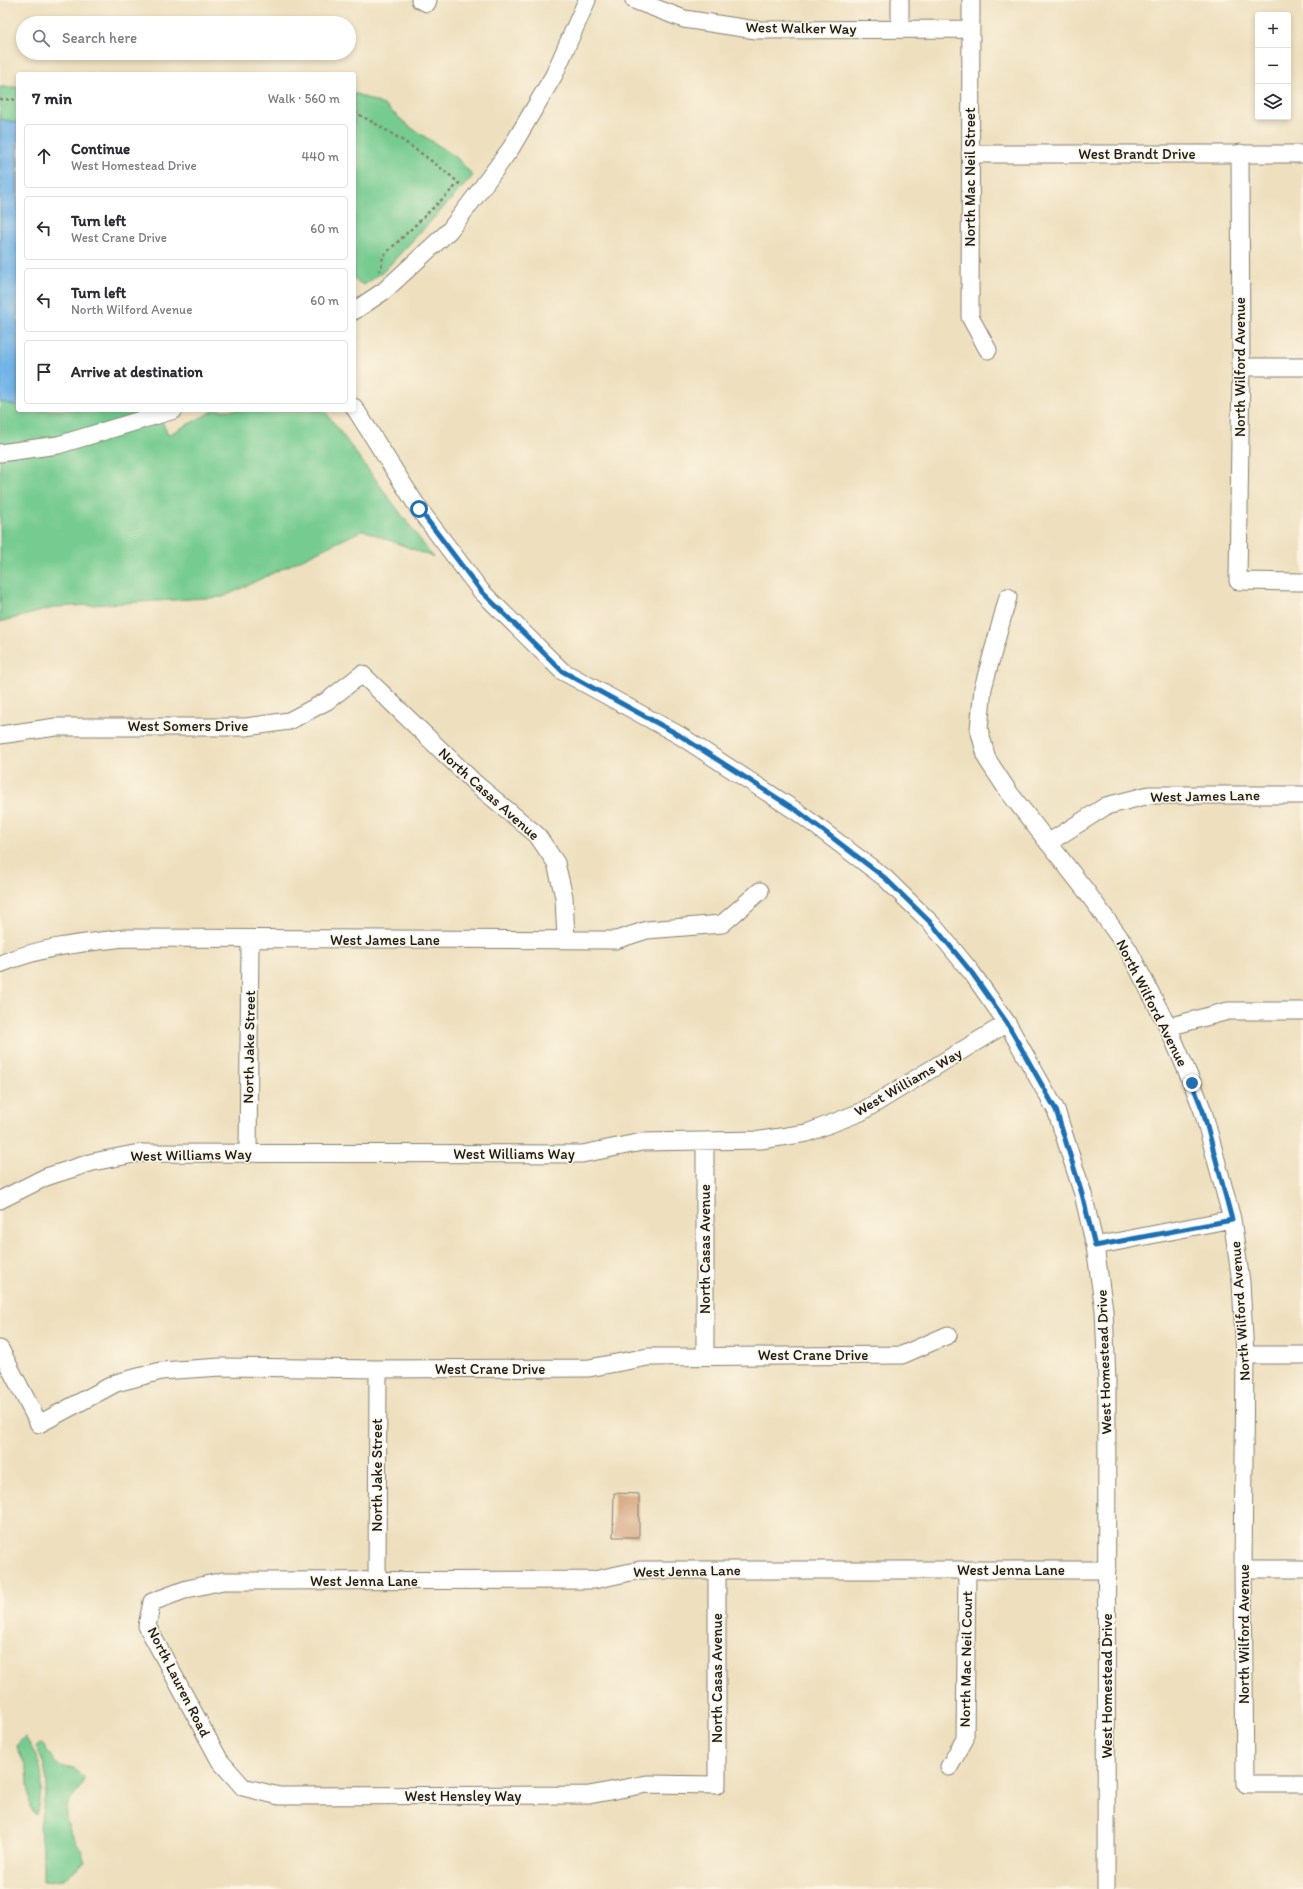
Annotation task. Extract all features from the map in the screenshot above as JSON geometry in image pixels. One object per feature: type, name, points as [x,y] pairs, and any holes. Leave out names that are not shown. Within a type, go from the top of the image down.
[{"type":"street","points":[[358,302],[384,291],[449,231],[511,148],[554,76],[587,0]]},
{"type":"street","name":"West Walker Way","points":[[634,0],[684,19],[756,30],[971,29]]},
{"type":"street","points":[[900,0],[900,29]]},
{"type":"street","name":"North Mac Neil Street","points":[[971,0],[970,317],[988,350]]},
{"type":"street","name":"North Wilford Avenue","points":[[1240,153],[1241,367],[1238,581],[1303,582]]},
{"type":"street","name":"West Brandt Drive","points":[[970,154],[1303,154]]},
{"type":"street","points":[[1241,367],[1303,367]]},
{"type":"street","name":"West Homestead Drive","points":[[356,410],[419,509],[481,591],[562,671],[679,735],[799,812],[885,878],[932,924],[972,973],[1007,1023],[1056,1110],[1082,1194],[1095,1246],[1105,1318],[1107,1381],[1106,1889]]},
{"type":"street","points":[[0,452],[58,445],[165,412]]},
{"type":"street","name":"North Wilford Avenue","points":[[1008,597],[983,688],[979,729],[987,759],[1008,791],[1086,891],[1128,949],[1168,1026],[1203,1111],[1232,1220],[1241,1282],[1246,1355],[1244,1569],[1245,1784],[1303,1784]]},
{"type":"street","name":"West Somers Drive","points":[[0,735],[56,727],[246,727],[289,721],[327,701],[362,674]]},
{"type":"street","name":"North Casas Avenue","points":[[362,674],[476,784],[537,835],[556,863],[564,897],[566,939]]},
{"type":"street","name":"West James Lane","points":[[1048,843],[1106,806],[1149,795],[1303,795]]},
{"type":"street","name":"West James Lane","points":[[0,964],[17,957],[70,944],[125,938],[250,940],[616,940],[647,930],[722,924],[760,891]]},
{"type":"street","name":"North Jake Street","points":[[248,1154],[250,940]]},
{"type":"street","points":[[1168,1026],[1228,1011],[1303,1011]]},
{"type":"street","name":"West Williams Way","points":[[0,1200],[46,1177],[93,1162],[139,1153],[582,1154],[642,1142],[761,1140],[807,1133],[861,1112],[1007,1023]]},
{"type":"street","name":"North Casas Avenue","points":[[705,1142],[705,1356]]},
{"type":"street","points":[[1095,1246],[1232,1220]]},
{"type":"street","name":"West Crane Drive","points":[[0,1349],[39,1424],[116,1383],[161,1371],[221,1367],[378,1369],[589,1368],[648,1357],[902,1355],[948,1335]]},
{"type":"street","points":[[1246,1355],[1303,1355]]},
{"type":"street","name":"North Jake Street","points":[[377,1581],[378,1369]]},
{"type":"street","points":[[1244,1569],[1303,1569]]},
{"type":"street","name":"West Jenna Lane","points":[[152,1602],[187,1588],[223,1581],[594,1580],[640,1570],[1107,1570]]},
{"type":"street","name":"North Casas Avenue","points":[[717,1570],[717,1785]]},
{"type":"street","name":"North Mac Neil Court","points":[[949,1767],[965,1739],[967,1570]]},
{"type":"street","name":"North Lauren Road","points":[[152,1602],[148,1626],[220,1761]]},
{"type":"street","name":"West Hensley Way","points":[[220,1761],[244,1787],[279,1796],[589,1796],[647,1784],[717,1785]]},
{"type":"path","points":[[0,99],[16,100]]},
{"type":"path","points":[[356,113],[381,126],[413,146],[459,183],[382,256],[381,269],[376,274]]},
{"type":"green space","points":[[0,87],[16,87],[16,412],[158,412],[168,435],[211,412],[325,412],[433,557],[363,530],[223,597],[57,607],[0,622]]},
{"type":"green space","points":[[356,94],[384,105],[410,127],[456,157],[473,176],[383,272],[364,285],[356,281]]},
{"type":"green space","points":[[25,1737],[40,1766],[42,1783],[36,1815],[30,1807],[27,1770],[17,1747],[19,1742]]},
{"type":"green space","points":[[41,1744],[58,1765],[63,1768],[74,1768],[84,1778],[68,1805],[66,1816],[74,1838],[82,1851],[85,1862],[67,1877],[57,1881],[43,1881],[43,1847],[40,1826],[47,1782],[44,1765],[36,1746]]},
{"type":"water","points":[[0,119],[16,123],[16,406],[0,402]]},
{"type":"building","points":[[614,1493],[639,1494],[639,1537],[613,1537]]},
{"type":"route","points":[[419,509],[481,591],[562,671],[679,735],[799,812],[885,878],[932,924],[972,973],[1007,1023],[1056,1110],[1082,1194],[1095,1246],[1232,1220],[1203,1111],[1192,1083]]}]
